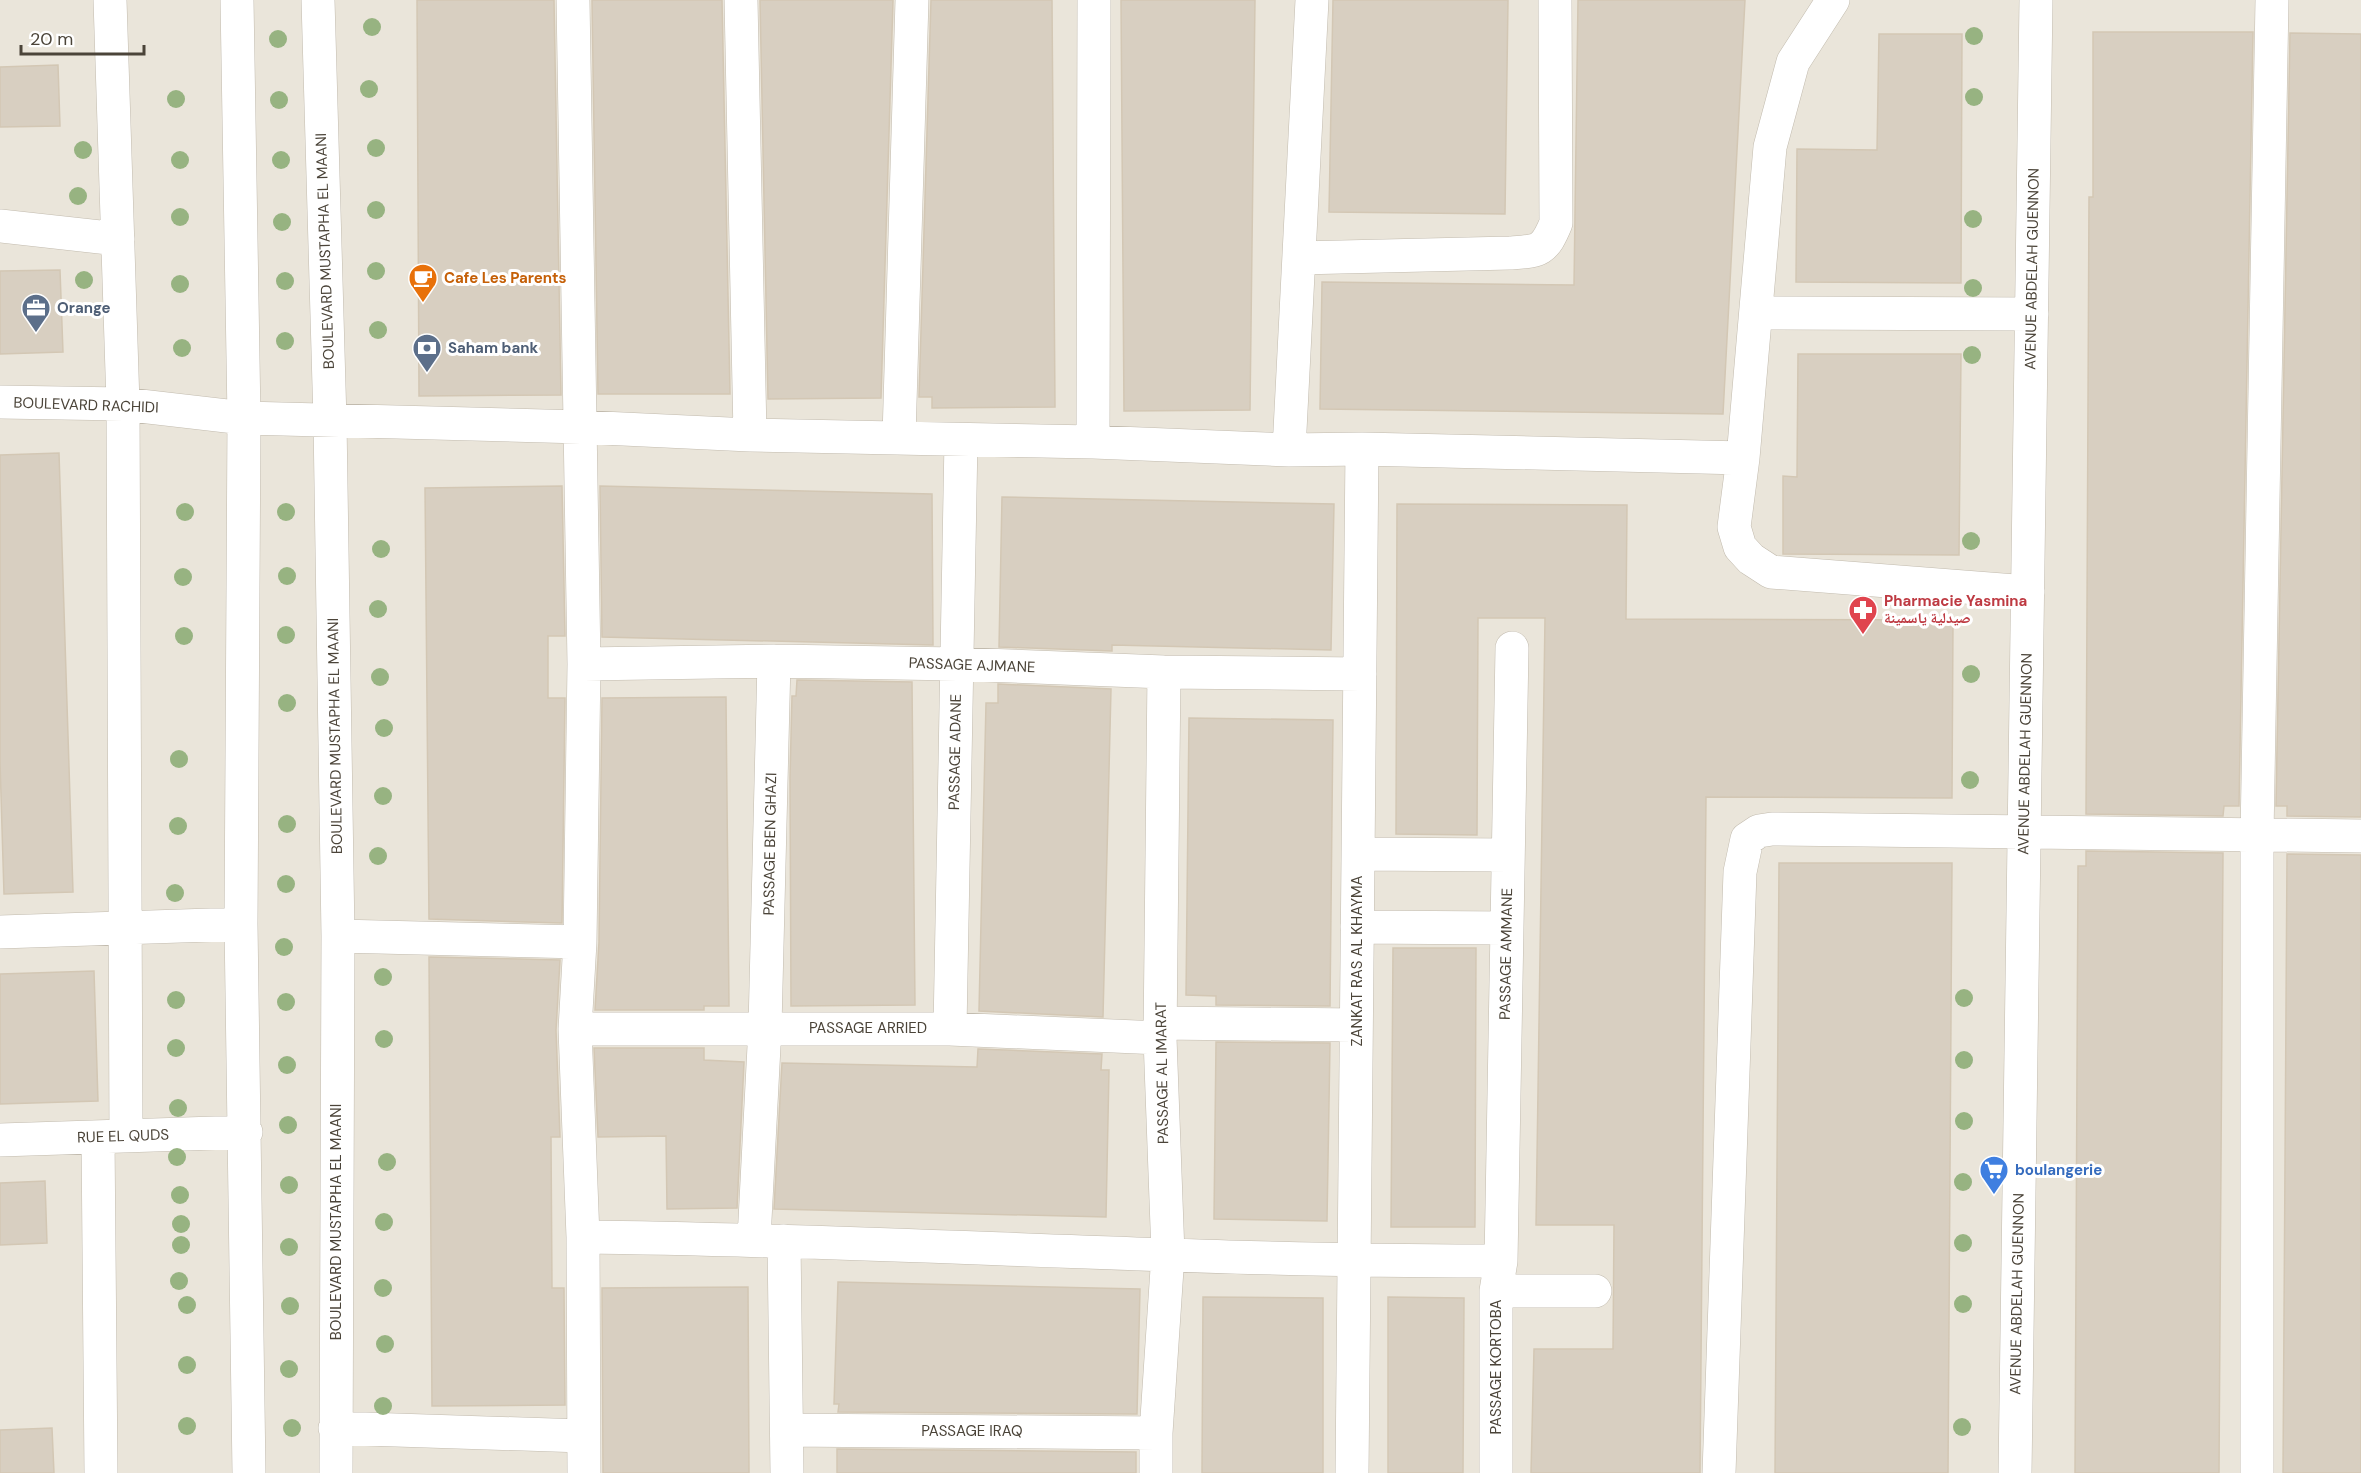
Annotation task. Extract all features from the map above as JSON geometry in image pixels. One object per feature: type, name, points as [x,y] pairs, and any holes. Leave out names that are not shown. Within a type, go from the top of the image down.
[{"type":"street","points":[[101,1473],[112,1136],[124,927],[123,404],[110,0]]},
{"type":"street","points":[[237,0],[244,418],[241,924],[246,1132],[249,1473]]},
{"type":"street","name":"BOULEVARD MUSTAPHA EL MAANI","points":[[318,0],[330,421],[338,936],[336,1473]]},
{"type":"street","points":[[573,0],[584,664],[580,942],[575,1029],[583,1237],[584,1473]]},
{"type":"street","points":[[741,0],[750,435]]},
{"type":"street","points":[[899,437],[912,0]]},
{"type":"street","points":[[1092,442],[1094,0]]},
{"type":"street","points":[[1289,450],[1312,0]]},
{"type":"street","points":[[1299,258],[1509,253],[1540,249],[1548,242],[1556,223],[1555,0]]},
{"type":"street","points":[[1833,0],[1793,62],[1770,147],[1743,458],[1734,527],[1740,547],[1751,559],[1771,572],[2028,592]]},
{"type":"street","name":"AVENUE ABDELAH GUENNON","points":[[2015,1473],[2036,0]]},
{"type":"street","points":[[2257,1473],[2257,835],[2272,0]]},
{"type":"street","points":[[0,226],[117,239]]},
{"type":"street","points":[[1756,313],[2032,314]]},
{"type":"street","name":"BOULEVARD RACHIDI","points":[[0,402],[123,404],[244,418],[581,427],[750,435],[1092,442],[1289,450],[1362,449],[1743,458]]},
{"type":"street","name":"PASSAGE ADANE","points":[[950,1029],[961,440]]},
{"type":"street","name":"ZANKAT RAS AL KHAYMA","points":[[1352,1473],[1362,449]]},
{"type":"street","name":"PASSAGE AMMANE","points":[[1498,1276],[1512,648]]},
{"type":"street","name":"PASSAGE AJMANE","points":[[584,664],[774,661],[957,664],[1164,672],[1360,674]]},
{"type":"street","name":"PASSAGE BEN GHAZI","points":[[774,661],[765,1027],[769,1240],[787,1430],[787,1473]]},
{"type":"street","name":"PASSAGE AL IMARAT","points":[[1156,1473],[1156,1433],[1168,1254],[1160,1031],[1164,672]]},
{"type":"street","points":[[1719,1473],[1740,872],[1747,839],[1759,831],[1772,829],[2361,836]]},
{"type":"street","points":[[1358,854],[1508,855]]},
{"type":"street","points":[[0,932],[241,924]]},
{"type":"street","points":[[1357,927],[1507,928]]},
{"type":"street","points":[[338,936],[580,942]]},
{"type":"street","name":"PASSAGE ARRIED","points":[[575,1029],[765,1027],[1160,1031],[1356,1025]]},
{"type":"street","name":"RUE EL QUDS","points":[[0,1140],[246,1132]]},
{"type":"street","points":[[583,1237],[769,1240],[1355,1262],[1498,1276],[1595,1291]]},
{"type":"street","name":"PASSAGE KORTOBA","points":[[1496,1473],[1498,1276]]},
{"type":"street","points":[[335,1428],[583,1436]]},
{"type":"street","name":"PASSAGE IRAQ","points":[[787,1430],[1156,1433]]},
{"type":"shaded area","points":[[0,0],[2361,0],[2361,1473],[0,1473]]},
{"type":"building","points":[[417,0],[554,0],[561,395],[419,396]]},
{"type":"building","points":[[592,0],[722,0],[730,394],[598,394]]},
{"type":"building","points":[[760,0],[893,0],[881,398],[768,399]]},
{"type":"building","points":[[931,0],[1052,0],[1055,407],[932,408],[932,397],[919,397]]},
{"type":"building","points":[[1121,0],[1255,0],[1250,410],[1124,411]]},
{"type":"building","points":[[1333,0],[1508,0],[1505,214],[1329,212]]},
{"type":"building","points":[[1578,0],[1745,0],[1723,414],[1320,409],[1322,282],[1574,285]]},
{"type":"building","points":[[2093,32],[2253,32],[2239,806],[2224,806],[2223,816],[2086,814],[2089,197],[2093,197]]},
{"type":"building","points":[[2290,33],[2361,34],[2361,817],[2287,816],[2287,806],[2276,806]]},
{"type":"building","points":[[1879,34],[1962,34],[1961,283],[1796,282],[1797,149],[1877,150]]},
{"type":"building","points":[[58,65],[60,126],[0,127],[0,67]]},
{"type":"building","points":[[60,270],[63,352],[0,354],[0,271]]},
{"type":"building","points":[[1798,354],[1961,354],[1959,555],[1783,554],[1783,476],[1797,477]]},
{"type":"building","points":[[59,453],[73,892],[4,894],[0,762],[0,455]]},
{"type":"building","points":[[562,486],[565,636],[548,636],[548,698],[565,698],[562,923],[429,919],[425,488]]},
{"type":"building","points":[[600,486],[932,494],[933,645],[602,637]]},
{"type":"building","points":[[1002,497],[1334,504],[1331,650],[1112,645],[1112,651],[999,647]]},
{"type":"building","points":[[1397,504],[1627,505],[1626,619],[1953,620],[1952,798],[1706,797],[1700,1473],[1531,1473],[1534,1349],[1613,1349],[1614,1225],[1536,1225],[1545,618],[1478,618],[1477,835],[1396,834]]},
{"type":"building","points":[[797,680],[912,682],[915,1005],[791,1006],[790,778],[792,696],[796,696]]},
{"type":"building","points":[[998,684],[1111,689],[1103,1017],[979,1011],[986,703],[998,703]]},
{"type":"building","points":[[726,697],[729,1006],[704,1006],[704,1010],[595,1010],[599,942],[602,698]]},
{"type":"building","points":[[1189,718],[1333,720],[1330,1006],[1216,1005],[1216,996],[1186,995]]},
{"type":"building","points":[[2086,851],[2223,853],[2219,1473],[2075,1473],[2078,866],[2086,866]]},
{"type":"building","points":[[2287,854],[2361,855],[2361,1473],[2283,1473]]},
{"type":"building","points":[[1779,863],[1952,863],[1948,1473],[1775,1473]]},
{"type":"building","points":[[1393,948],[1476,948],[1475,1227],[1391,1227]]},
{"type":"building","points":[[429,957],[560,960],[556,1030],[560,1137],[551,1137],[552,1288],[564,1288],[565,1405],[432,1406]]},
{"type":"building","points":[[94,971],[98,1101],[0,1104],[0,974]]},
{"type":"building","points":[[1216,1042],[1330,1043],[1327,1221],[1214,1219]]},
{"type":"building","points":[[594,1048],[704,1048],[704,1060],[744,1062],[737,1208],[667,1209],[666,1136],[598,1137]]},
{"type":"building","points":[[978,1049],[1102,1054],[1101,1070],[1109,1070],[1106,1217],[774,1209],[782,1063],[977,1067]]},
{"type":"building","points":[[45,1181],[47,1243],[0,1245],[0,1183]]},
{"type":"building","points":[[838,1282],[1140,1289],[1137,1414],[838,1412],[839,1404],[834,1404]]},
{"type":"building","points":[[748,1287],[749,1473],[603,1473],[602,1288]]},
{"type":"building","points":[[1203,1297],[1323,1298],[1323,1473],[1202,1473]]},
{"type":"building","points":[[1388,1297],[1464,1298],[1463,1473],[1388,1473]]},
{"type":"building","points":[[52,1428],[54,1473],[0,1473],[0,1430]]},
{"type":"building","points":[[837,1449],[1136,1452],[1136,1473],[837,1473]]},
{"type":"place","name":"Cafe Les Parents","points":[[423,304]]},
{"type":"place","name":"Orange","points":[[36,334]]},
{"type":"place","name":"Saham bank","points":[[427,374]]},
{"type":"place","name":"Pharmacie Yasmina صيدلية ياسمينة","points":[[1863,636]]},
{"type":"place","name":"boulangerie","points":[[1994,1196]]}]
